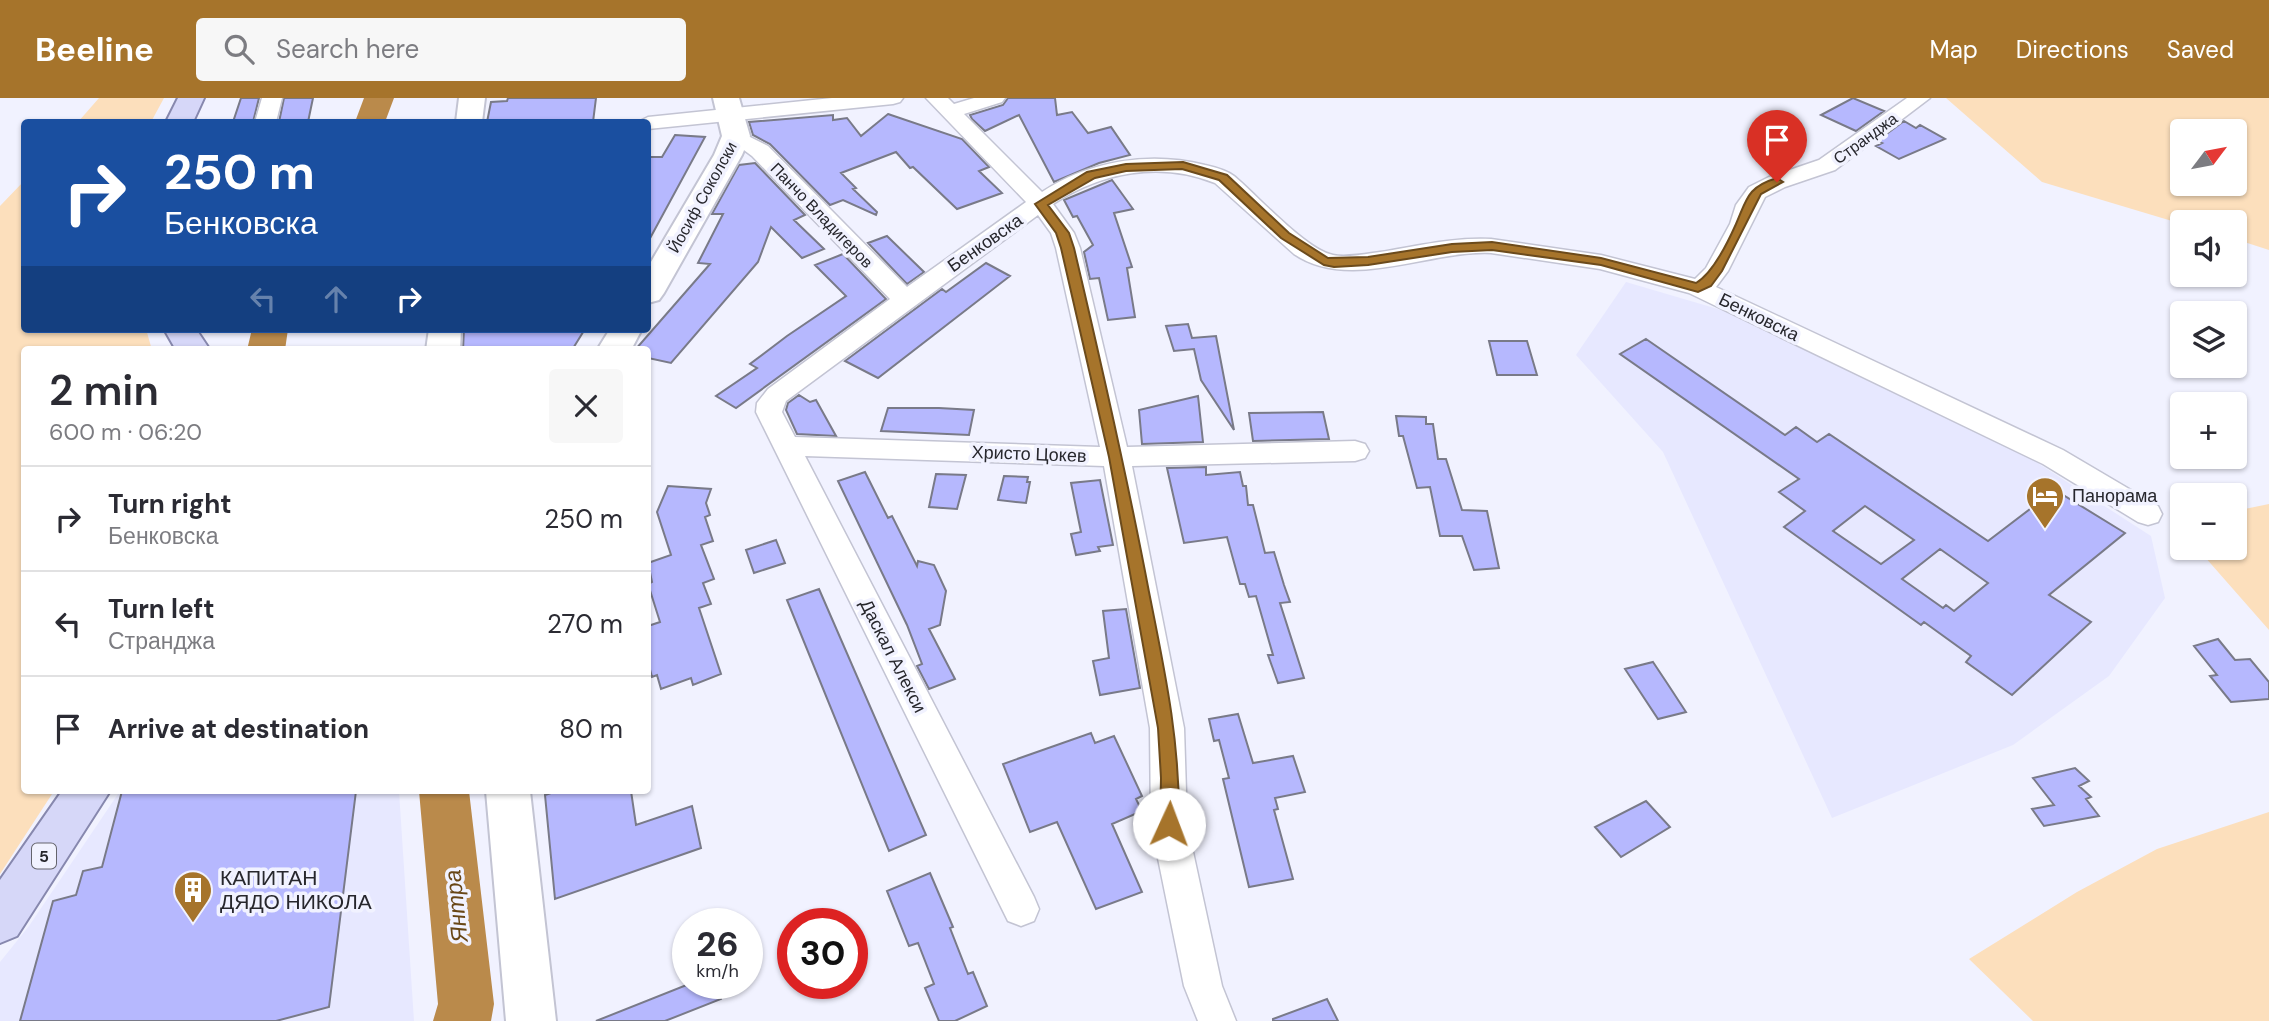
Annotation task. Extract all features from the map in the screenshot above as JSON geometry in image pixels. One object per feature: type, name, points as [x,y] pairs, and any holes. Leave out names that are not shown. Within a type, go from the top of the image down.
[{"type":"main road","points":[[181,119],[191,98]]},
{"type":"main road","name":"5","points":[[0,920],[86,794]]},
{"type":"street","points":[[267,119],[272,98]]},
{"type":"street","points":[[469,119],[472,98]]},
{"type":"street","points":[[651,123],[893,98]]},
{"type":"street","points":[[943,105],[995,98]]},
{"type":"street","name":"Странджа","points":[[1698,288],[1716,271],[1742,224],[1747,205],[1757,192],[1777,182],[1827,165],[1920,98]]},
{"type":"street","points":[[943,105],[1041,204],[1062,233],[1068,248],[1116,457],[1167,728],[1169,824],[1203,986],[1217,1021]]},
{"type":"street","name":"Йосиф Соколски","points":[[651,288],[728,155],[731,116]]},
{"type":"street","name":"Панчо Владигеров","points":[[731,116],[760,151],[904,299]]},
{"type":"street","name":"Бенковска","points":[[770,403],[904,299],[1041,204],[1091,175],[1126,167],[1183,165],[1223,178],[1285,236],[1324,261],[1368,261],[1462,246],[1492,246],[1601,262],[1698,288],[2053,457],[2148,514]]},
{"type":"street","name":"Даскал Алекси","points":[[770,403],[772,420],[1021,909]]},
{"type":"street","name":"Христо Цокев","points":[[786,446],[1116,457],[1356,452]]},
{"type":"street","points":[[508,794],[531,1021]]},
{"type":"shaded area","points":[[99,98],[164,98],[153,119],[81,119]]},
{"type":"shaded area","points":[[1946,98],[2269,98],[2269,250],[2247,243],[2247,210],[2170,210],[2170,220],[2042,182]]},
{"type":"shaded area","points":[[21,184],[21,333],[147,333],[151,346],[21,346],[21,794],[52,794],[0,874],[0,206]]},
{"type":"shaded area","points":[[1626,282],[1728,312],[2033,460],[2151,536],[2165,598],[2109,676],[2013,745],[1832,818],[1663,452],[1576,355]]},
{"type":"shaded area","points":[[2269,504],[2269,630],[2208,560],[2247,560],[2247,509]]},
{"type":"shaded area","name":"КАПИТАН ДЯДО НИКОЛА","points":[[118,794],[399,794],[414,1021],[0,1021],[0,962],[29,926]]},
{"type":"shaded area","points":[[2269,812],[2269,1021],[2033,1021],[1969,959],[2077,892],[2157,849]]},
{"type":"building","points":[[241,98],[259,98],[254,119],[234,119]]},
{"type":"building","points":[[284,98],[313,98],[309,119],[280,119]]},
{"type":"building","points":[[508,98],[596,98],[593,119],[488,119],[491,102],[507,101]]},
{"type":"building","points":[[1008,98],[1055,98],[1057,115],[1072,112],[1088,133],[1111,127],[1130,155],[1099,163],[1054,182],[1019,115],[985,131],[972,119],[970,115],[1003,105]]},
{"type":"building","points":[[1853,98],[1884,111],[1856,131],[1821,115]]},
{"type":"building","points":[[888,114],[962,139],[989,167],[979,171],[1002,193],[957,209],[913,167],[910,168],[896,152],[841,173],[877,212],[876,215],[843,200],[830,205],[770,144],[753,135],[749,122],[833,115],[833,120],[847,118],[861,136]]},
{"type":"building","points":[[1904,121],[1916,128],[1920,125],[1945,139],[1899,159],[1876,146],[1882,143],[1877,141]]},
{"type":"building","points":[[675,135],[705,137],[651,236],[651,157],[662,157]]},
{"type":"building","points":[[755,163],[805,215],[794,220],[824,249],[802,258],[771,227],[758,262],[671,363],[651,359],[651,346],[638,346],[710,264],[698,263],[723,214],[712,214],[739,165]]},
{"type":"building","points":[[1112,180],[1133,209],[1114,213],[1132,267],[1127,268],[1135,317],[1108,320],[1099,278],[1090,279],[1084,252],[1093,245],[1077,216],[1073,217],[1064,200]]},
{"type":"building","points":[[887,236],[924,272],[907,284],[868,243]]},
{"type":"building","points":[[843,254],[886,299],[736,408],[716,396],[757,368],[750,364],[846,296],[815,265]]},
{"type":"building","points":[[986,263],[1010,276],[878,378],[845,361],[942,289],[946,292]]},
{"type":"building","points":[[1188,324],[1192,338],[1216,336],[1234,430],[1201,380],[1194,349],[1174,351],[1166,326]]},
{"type":"building","points":[[464,333],[583,333],[574,346],[463,346]]},
{"type":"building","points":[[1646,339],[1785,435],[1796,427],[1817,442],[1829,434],[1988,541],[2055,490],[2125,533],[2049,595],[2091,622],[2012,695],[1966,662],[1971,656],[1924,622],[1921,625],[1784,527],[1805,511],[1779,492],[1799,479],[1620,354]],"holes":[[[1865,506],[1914,540],[1881,564],[1833,531]],[[1940,549],[1988,583],[1954,611],[1946,605],[1943,608],[1902,579]]]},
{"type":"building","points":[[1489,341],[1527,341],[1537,375],[1497,375]]},
{"type":"building","points":[[799,395],[810,402],[816,400],[836,436],[797,434],[786,410],[788,403]]},
{"type":"building","points":[[1198,396],[1203,442],[1142,444],[1139,410]]},
{"type":"building","points":[[888,408],[974,410],[969,435],[881,431]]},
{"type":"building","points":[[1323,412],[1329,439],[1253,441],[1249,413]]},
{"type":"building","points":[[1396,416],[1426,417],[1426,424],[1433,424],[1438,459],[1446,459],[1462,510],[1487,511],[1499,568],[1474,570],[1462,536],[1440,536],[1430,487],[1417,488],[1403,436],[1399,436]]},
{"type":"building","points":[[1206,467],[1206,475],[1240,472],[1243,486],[1246,486],[1248,505],[1253,505],[1265,553],[1274,552],[1290,602],[1280,603],[1304,678],[1278,683],[1268,655],[1273,655],[1256,596],[1249,597],[1245,584],[1240,584],[1227,537],[1184,543],[1167,468]]},
{"type":"building","points":[[865,472],[888,518],[892,516],[917,566],[918,561],[934,565],[946,591],[940,625],[929,629],[955,679],[929,689],[917,666],[922,664],[907,625],[838,481]]},
{"type":"building","points":[[936,474],[966,475],[957,509],[929,507]]},
{"type":"building","points":[[1004,476],[1028,477],[1027,482],[1030,482],[1026,503],[998,500]]},
{"type":"building","points":[[1100,480],[1113,545],[1098,547],[1100,551],[1076,555],[1071,534],[1081,532],[1071,483]]},
{"type":"building","points":[[668,486],[711,489],[706,503],[710,515],[705,517],[713,541],[701,545],[714,579],[703,583],[711,604],[699,608],[721,674],[693,685],[691,678],[661,689],[657,675],[652,677],[651,673],[651,625],[660,622],[651,594],[651,562],[671,555],[657,512]]},
{"type":"building","points":[[776,540],[785,563],[754,573],[746,550]]},
{"type":"building","points":[[819,589],[926,835],[889,851],[787,600]]},
{"type":"building","points":[[1126,609],[1140,688],[1100,695],[1093,661],[1109,658],[1103,611]]},
{"type":"building","points":[[2218,639],[2235,660],[2250,659],[2269,682],[2269,699],[2231,702],[2210,676],[2217,675],[2194,646]]},
{"type":"building","points":[[1653,662],[1686,712],[1658,719],[1625,669]]},
{"type":"building","points":[[1238,714],[1253,763],[1293,756],[1305,792],[1275,798],[1278,809],[1274,810],[1293,879],[1249,887],[1223,779],[1229,778],[1219,740],[1214,741],[1209,719]]},
{"type":"building","points":[[1091,733],[1095,743],[1114,736],[1142,796],[1136,799],[1142,811],[1112,824],[1142,892],[1096,909],[1057,822],[1030,832],[1003,764]]},
{"type":"building","points":[[2075,768],[2089,781],[2079,786],[2091,797],[2086,799],[2099,816],[2044,826],[2032,809],[2054,805],[2033,778]]},
{"type":"building","name":"КАПИТАН ДЯДО НИКОЛА","points":[[121,794],[356,794],[329,1007],[276,1021],[20,1021],[53,901],[76,895],[83,871],[102,867]]},
{"type":"building","points":[[631,794],[636,825],[692,806],[701,848],[555,899],[545,795]]},
{"type":"building","points":[[1646,801],[1670,827],[1621,857],[1595,827]]},
{"type":"building","points":[[930,873],[953,927],[950,928],[968,974],[973,972],[987,1006],[955,1021],[939,1021],[925,988],[934,984],[918,943],[909,946],[887,891]]},
{"type":"building","points":[[672,991],[672,999],[721,999],[665,1021],[596,1021]]},
{"type":"building","points":[[1327,999],[1338,1021],[1273,1021],[1273,1019]]},
{"type":"waterway","name":"Янтра","points":[[371,119],[379,98]]},
{"type":"waterway","name":"Янтра","points":[[267,346],[269,333]]},
{"type":"waterway","name":"Янтра","points":[[444,794],[466,1004],[462,1021]]},
{"type":"place","name":"Панорама","points":[[2045,530]]},
{"type":"place","name":"КАПИТАН ДЯДО НИКОЛА","points":[[193,924]]},
{"type":"route","points":[[1169,824],[1167,728],[1116,457],[1068,248],[1062,233],[1041,204],[1091,175],[1126,167],[1183,165],[1223,178],[1285,236],[1324,261],[1368,261],[1473,245],[1492,246],[1601,262],[1698,288],[1716,271],[1742,224],[1747,205],[1757,192],[1777,182]]}]
